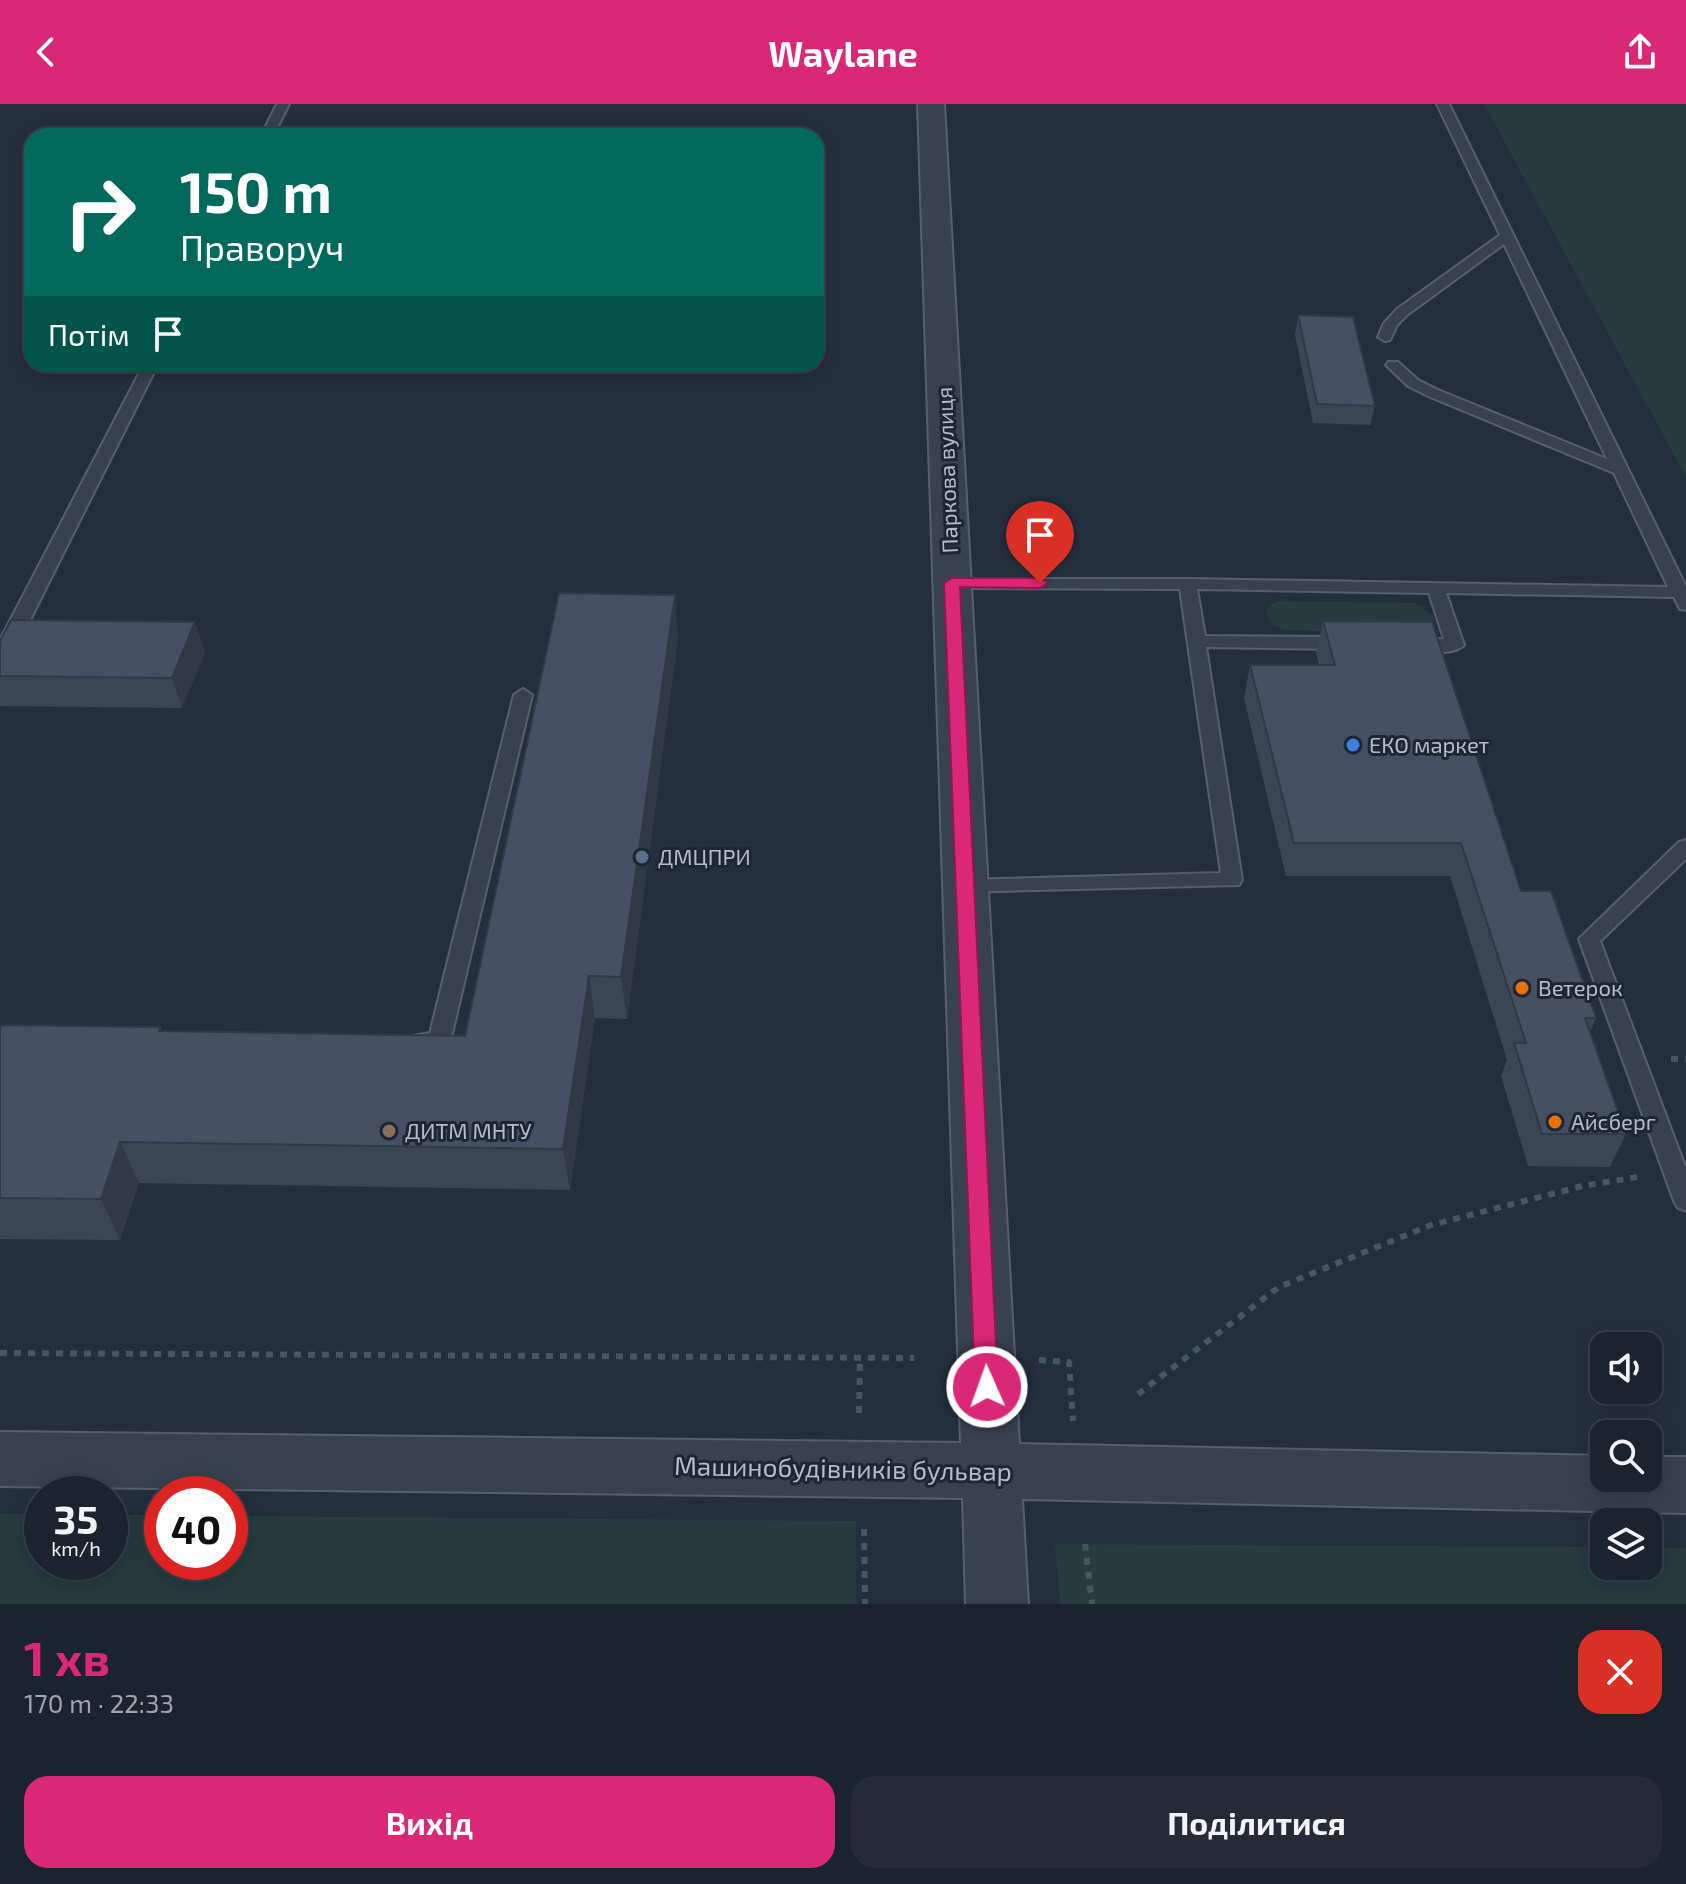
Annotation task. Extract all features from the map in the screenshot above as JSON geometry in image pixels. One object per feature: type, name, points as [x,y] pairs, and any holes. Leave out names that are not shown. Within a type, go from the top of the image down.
[{"type":"street","name":"Паркова вулиця","points":[[931,104],[997,1604]]},
{"type":"street","name":"Машинобудівників бульвар","points":[[0,1459],[990,1471],[1686,1485]]},
{"type":"lane","points":[[271,128],[283,104]]},
{"type":"lane","points":[[952,583],[1436,588],[1683,599],[1443,104]]},
{"type":"lane","points":[[1385,337],[1391,323],[1402,312],[1507,236]]},
{"type":"lane","points":[[1393,365],[1413,383],[1433,393],[1620,470]]},
{"type":"lane","points":[[0,652],[15,632],[147,372]]},
{"type":"lane","points":[[965,887],[1232,880],[1188,584]]},
{"type":"lane","points":[[1394,644],[1455,645],[1436,588]]},
{"type":"lane","points":[[1197,641],[1364,644]]},
{"type":"lane","points":[[392,1042],[439,1042],[523,695]]},
{"type":"lane","points":[[1686,847],[1589,939],[1686,1201]]},
{"type":"path","points":[[1138,1394],[1279,1287],[1431,1225],[1583,1186],[1675,1170]]},
{"type":"path","points":[[0,1353],[914,1358]]},
{"type":"path","points":[[859,1413],[860,1358]]},
{"type":"path","points":[[1039,1360],[1069,1362],[1074,1430]]},
{"type":"path","points":[[864,1529],[865,1604]]},
{"type":"path","points":[[1085,1544],[1092,1604]]},
{"type":"green space","points":[[1484,104],[1686,104],[1686,477]]},
{"type":"green space","points":[[1278,601],[1415,603],[1433,616],[1434,621],[1428,632],[1417,634],[1284,630],[1274,625],[1266,614],[1269,606]]},
{"type":"green space","points":[[0,1514],[24,1514],[24,1580],[128,1580],[128,1515],[144,1515],[144,1580],[248,1580],[248,1516],[856,1521],[856,1604],[0,1604]]},
{"type":"green space","points":[[1055,1544],[1590,1547],[1590,1580],[1662,1580],[1662,1547],[1686,1548],[1686,1604],[1060,1604]]},
{"type":"building","points":[[1298,315],[1353,317],[1375,406],[1317,404]]},
{"type":"building","points":[[559,593],[675,595],[621,977],[589,976],[563,1149],[120,1142],[101,1199],[0,1198],[0,1025],[465,1036]]},
{"type":"building","points":[[11,620],[195,622],[172,678],[0,676],[0,641]]},
{"type":"building","points":[[1323,621],[1432,622],[1521,891],[1551,891],[1596,1018],[1585,1018],[1626,1134],[1542,1134],[1514,1043],[1526,1043],[1461,843],[1294,843],[1250,665],[1335,665]]},
{"type":"place","name":"ЕКО маркет","points":[[1353,745]]},
{"type":"place","name":"ДМЦПРИ","points":[[642,857]]},
{"type":"place","name":"Ветерок","points":[[1522,988]]},
{"type":"place","name":"Айсберг","points":[[1555,1122]]},
{"type":"place","name":"ДИТМ МНТУ","points":[[389,1131]]},
{"type":"route","points":[[987,1387],[952,583],[1040,583]]}]
